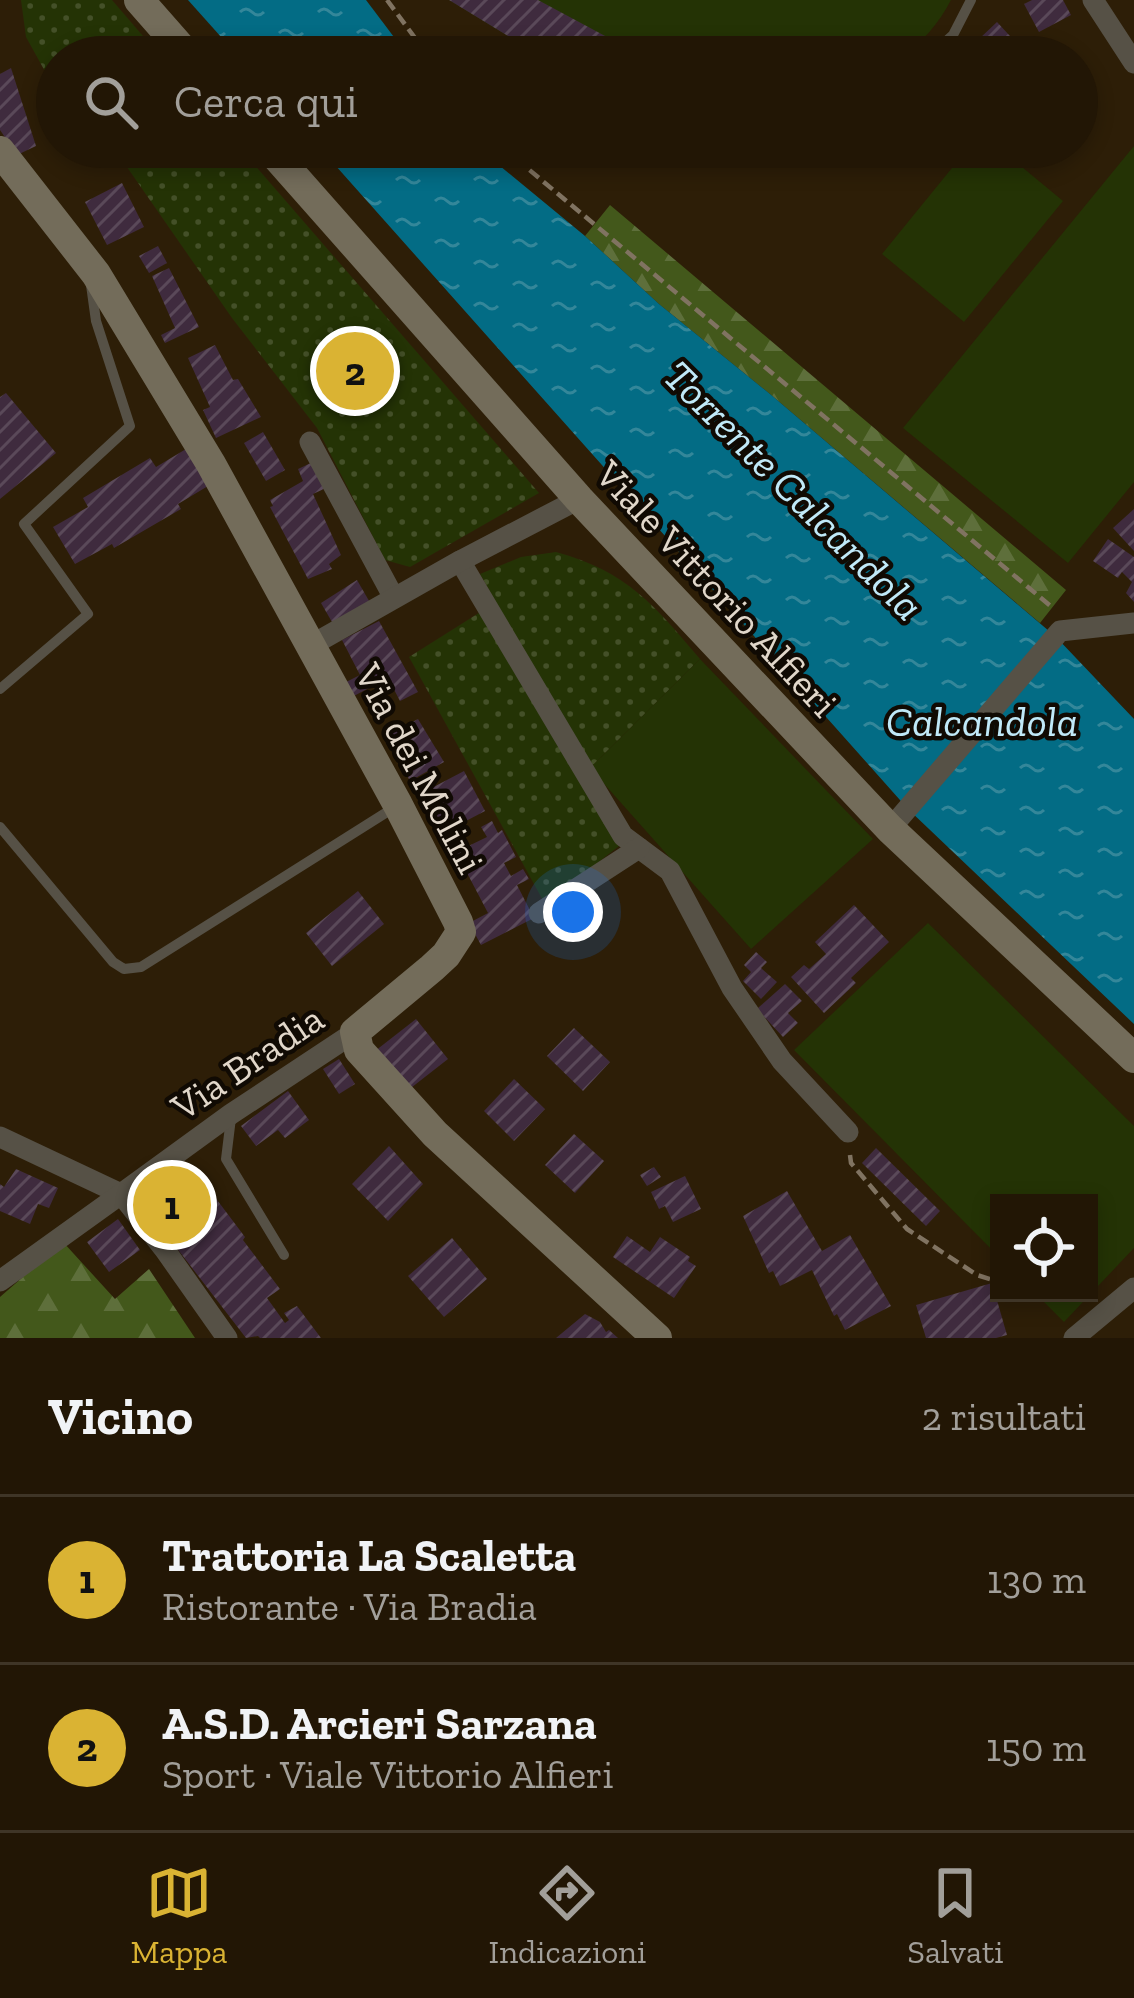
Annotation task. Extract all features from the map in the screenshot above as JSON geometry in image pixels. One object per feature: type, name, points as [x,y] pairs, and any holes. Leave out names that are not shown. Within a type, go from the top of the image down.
[{"type":"street","points":[[139,0],[171,36]]},
{"type":"street","points":[[1093,0],[1134,64]]},
{"type":"street","name":"Via dei Molini","points":[[0,151],[88,264],[212,464],[398,805],[461,932],[446,955],[355,1032]]},
{"type":"street","name":"Viale Vittorio Alfieri","points":[[287,168],[579,499],[890,830],[1134,1058]]},
{"type":"street","points":[[310,442],[394,598]]},
{"type":"street","points":[[310,646],[579,499]]},
{"type":"street","points":[[460,561],[623,836],[670,871],[732,988],[782,1061],[848,1132]]},
{"type":"street","points":[[890,830],[1060,631],[1134,623]]},
{"type":"street","points":[[539,913],[639,848]]},
{"type":"street","points":[[355,1032],[359,1050],[435,1134],[657,1338]]},
{"type":"street","name":"Via Bradia","points":[[0,1281],[231,1114],[355,1032]]},
{"type":"street","points":[[0,1137],[121,1194],[227,1338]]},
{"type":"street","points":[[1074,1338],[1132,1294]]},
{"type":"lane","points":[[952,36],[971,0]]},
{"type":"lane","points":[[0,689],[88,614],[24,524],[130,426],[96,321],[88,264]]},
{"type":"lane","points":[[0,827],[113,962],[124,969],[141,967],[398,805]]},
{"type":"lane","points":[[231,1114],[226,1159],[284,1255]]},
{"type":"path","points":[[387,0],[413,36]]},
{"type":"path","points":[[527,168],[1065,618],[1060,631]]},
{"type":"path","points":[[848,1132],[851,1163],[908,1229],[990,1279]]},
{"type":"green space","points":[[21,0],[112,0],[143,36],[36,36],[36,55],[26,37]]},
{"type":"green space","points":[[449,0],[951,0],[925,36],[508,36]]},
{"type":"green space","points":[[1134,146],[1134,482],[1068,563],[903,428]]},
{"type":"green space","points":[[128,168],[257,168],[539,493],[410,567],[385,560],[317,428],[232,318]]},
{"type":"green space","points":[[952,168],[1023,168],[1063,201],[964,322],[882,254]]},
{"type":"green space","points":[[610,205],[1066,590],[1040,623],[659,304],[585,236]]},
{"type":"green space","points":[[556,552],[621,580],[700,659],[590,768],[480,574],[521,557]]},
{"type":"green space","points":[[482,611],[619,846],[545,904],[409,657]]},
{"type":"green space","points":[[700,659],[873,839],[751,949],[590,768]]},
{"type":"green space","points":[[928,923],[1134,1126],[1134,1248],[1098,1286],[1098,1194],[990,1194],[990,1248],[794,1050]]},
{"type":"green space","points":[[63,1242],[115,1299],[149,1269],[195,1338],[0,1338],[0,1297]]},
{"type":"green space","points":[[1044,1302],[1083,1302],[1064,1322]]},
{"type":"water","points":[[188,0],[366,0],[393,36],[220,36]]},
{"type":"water","name":"Calcandola","points":[[338,168],[502,168],[1056,637],[1134,719],[1134,1024],[908,809]]},
{"type":"building","points":[[449,0],[538,0],[605,36],[508,36]]},
{"type":"building","points":[[1063,0],[1071,15],[1039,32],[1024,4]]},
{"type":"building","points":[[997,22],[1010,36],[982,36]]},
{"type":"building","points":[[11,68],[36,146],[17,155],[0,130],[0,74]]},
{"type":"building","points":[[122,183],[144,227],[107,245],[85,202]]},
{"type":"building","points":[[158,246],[167,263],[149,273],[139,256]]},
{"type":"building","points":[[169,268],[199,327],[165,343],[161,335],[175,328],[152,276]]},
{"type":"building","points":[[215,345],[233,380],[238,379],[261,417],[216,438],[203,410],[210,407],[188,358]]},
{"type":"building","points":[[6,393],[56,453],[0,499],[0,397]]},
{"type":"building","points":[[263,432],[285,470],[266,481],[244,443]]},
{"type":"building","points":[[191,446],[213,483],[178,504],[181,509],[114,548],[112,544],[75,564],[53,527],[88,507],[83,498],[150,458],[156,467]]},
{"type":"building","points":[[313,462],[326,488],[313,494],[341,555],[329,564],[332,569],[308,579],[270,500],[303,481],[298,469]]},
{"type":"building","points":[[1134,509],[1134,551],[1113,528]]},
{"type":"building","points":[[1108,539],[1134,557],[1134,602],[1126,593],[1132,582],[1122,572],[1118,578],[1093,561]]},
{"type":"building","points":[[357,580],[372,606],[332,622],[321,603]]},
{"type":"building","points":[[379,621],[418,692],[400,701],[388,678],[350,698],[342,684],[360,675],[342,640]]},
{"type":"building","points":[[418,719],[444,762],[410,781],[386,736]]},
{"type":"building","points":[[464,771],[485,811],[445,832],[424,792]]},
{"type":"building","points":[[492,821],[516,857],[504,863],[511,876],[523,869],[529,879],[517,885],[534,918],[481,945],[469,923],[488,913],[456,852],[487,837],[481,827]]},
{"type":"building","points":[[358,891],[384,924],[332,966],[306,933]]},
{"type":"building","points":[[854,905],[889,942],[851,978],[856,983],[824,1013],[791,977],[826,954],[815,942]]},
{"type":"building","points":[[756,952],[767,962],[761,968],[777,982],[761,999],[743,981],[751,972],[744,965]]},
{"type":"building","points":[[785,984],[802,1001],[788,1013],[798,1023],[783,1037],[757,1009]]},
{"type":"building","points":[[416,1019],[448,1059],[407,1091],[375,1051]]},
{"type":"building","points":[[574,1028],[610,1062],[583,1091],[547,1056]]},
{"type":"building","points":[[339,1059],[355,1084],[339,1094],[323,1069]]},
{"type":"building","points":[[514,1079],[545,1109],[514,1141],[484,1111]]},
{"type":"building","points":[[288,1091],[309,1120],[285,1138],[278,1130],[256,1146],[241,1126]]},
{"type":"building","points":[[574,1134],[604,1161],[575,1193],[545,1165]]},
{"type":"building","points":[[389,1146],[423,1184],[388,1221],[352,1184]]},
{"type":"building","points":[[876,1148],[940,1211],[926,1226],[862,1163]]},
{"type":"building","points":[[654,1167],[661,1177],[647,1186],[640,1175]]},
{"type":"building","points":[[16,1169],[58,1188],[49,1208],[38,1204],[30,1224],[0,1211],[0,1184],[4,1187]]},
{"type":"building","points":[[196,1172],[280,1289],[267,1298],[285,1323],[289,1320],[284,1313],[297,1306],[321,1338],[246,1338],[159,1225],[154,1214],[159,1201]]},
{"type":"building","points":[[685,1176],[701,1209],[673,1222],[665,1206],[659,1209],[651,1192]]},
{"type":"building","points":[[787,1191],[822,1251],[850,1235],[891,1306],[845,1330],[812,1270],[780,1286],[773,1271],[769,1273],[743,1216]]},
{"type":"building","points":[[118,1219],[140,1250],[109,1272],[87,1242]]},
{"type":"building","points":[[627,1236],[650,1252],[660,1237],[690,1257],[688,1261],[696,1266],[674,1298],[613,1257]]},
{"type":"building","points":[[452,1238],[487,1279],[444,1317],[408,1276]]},
{"type":"building","points":[[990,1284],[990,1302],[997,1302],[1007,1335],[926,1338],[916,1305]]},
{"type":"building","points":[[585,1314],[600,1322],[618,1338],[556,1338]]},
{"type":"place","name":"A.S.D. Arcieri Sarzana","points":[[355,371]]},
{"type":"place","name":"Trattoria La Scaletta","points":[[172,1205]]},
{"type":"water label","name":"Torrente Calcandola","points":[[794,490]]}]
